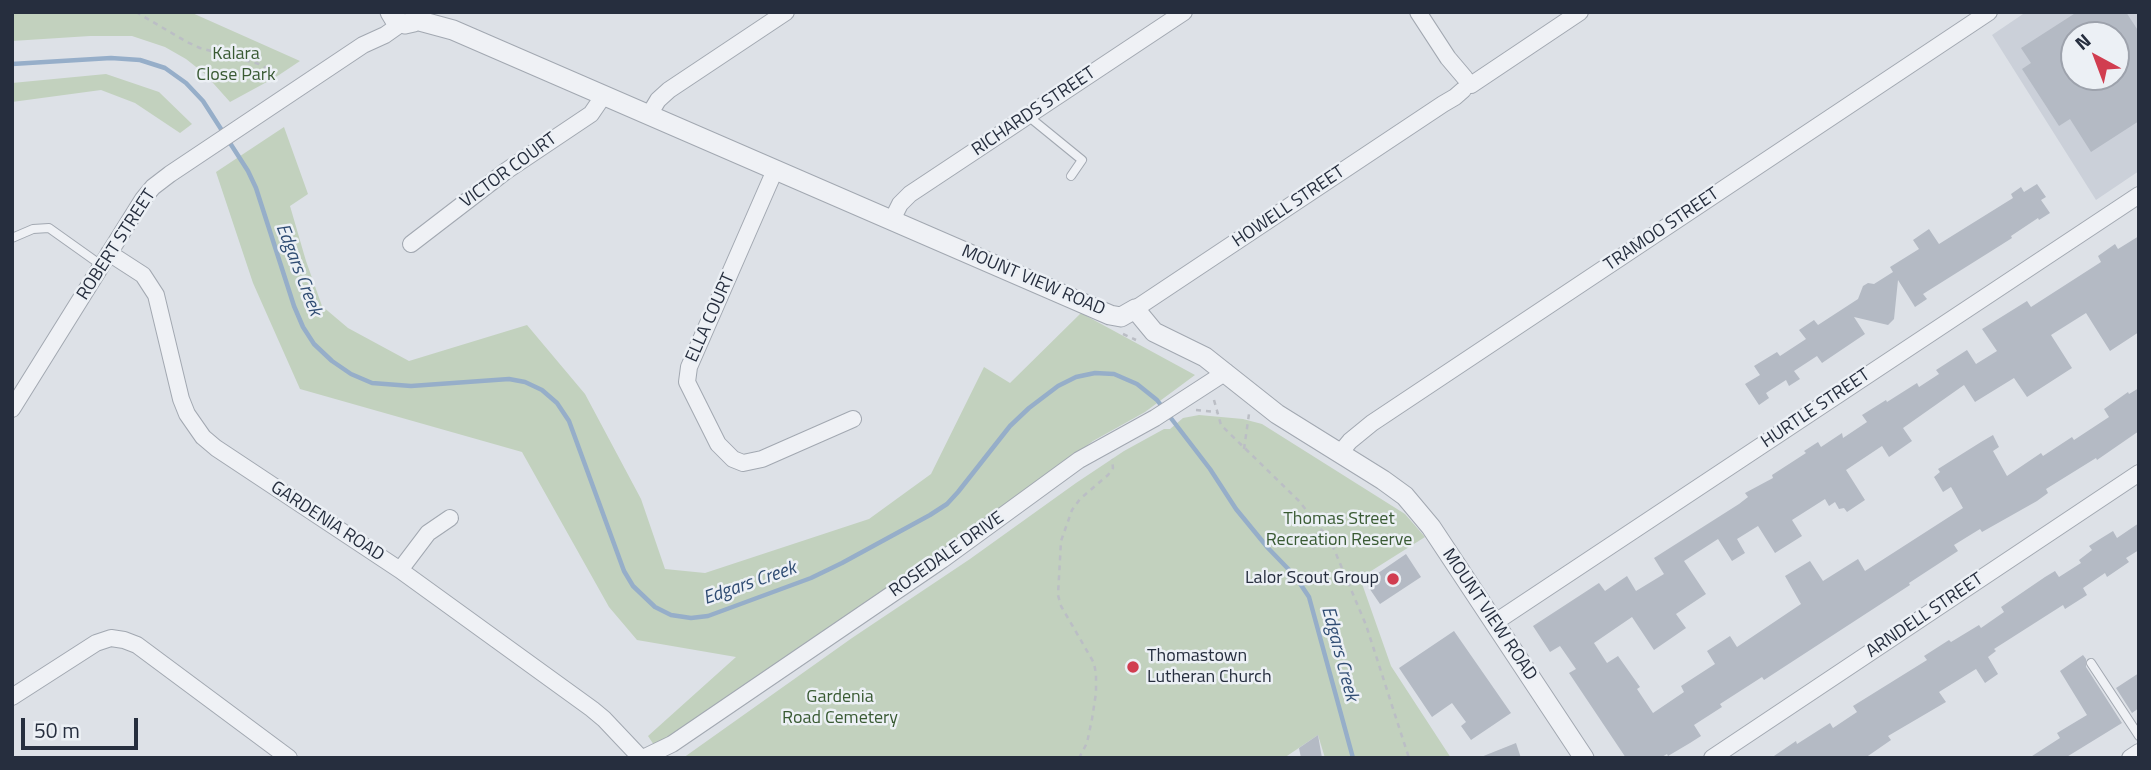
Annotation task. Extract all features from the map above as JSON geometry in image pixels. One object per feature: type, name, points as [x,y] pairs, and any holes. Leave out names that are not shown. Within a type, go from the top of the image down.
[{"type":"street","points":[[649,115],[669,90],[786,12]]},
{"type":"street","name":"RICHARDS STREET","points":[[892,220],[900,204],[911,194],[1184,12]]},
{"type":"street","points":[[1419,12],[1464,83]]},
{"type":"street","name":"HOWELL STREET","points":[[1135,309],[1443,104],[1464,83],[1489,73],[1580,12]]},
{"type":"street","name":"TRAMOO STREET","points":[[1340,453],[1372,423],[1989,12]]},
{"type":"street","name":"MOUNT VIEW ROAD","points":[[408,16],[453,30],[1110,315],[1121,317],[1135,309],[1154,332],[1205,357],[1277,414],[1397,489],[1431,527],[1584,758]]},
{"type":"street","name":"ROBERT STREET","points":[[12,409],[153,187],[363,46],[385,35],[408,16]]},
{"type":"street","name":"VICTOR COURT","points":[[411,244],[522,160],[591,114],[604,95]]},
{"type":"street","name":"ELLA COURT","points":[[775,170],[689,367],[687,382],[718,444],[733,459],[743,463],[762,459],[853,419]]},
{"type":"street","name":"HURTLE STREET","points":[[1494,623],[2139,195]]},
{"type":"street","name":"GARDENIA ROAD","points":[[105,259],[142,275],[156,295],[181,399],[187,414],[203,437],[400,570],[592,709],[638,757]]},
{"type":"street","name":"ROSEDALE DRIVE","points":[[659,758],[672,744],[942,560],[1079,460],[1155,418],[1226,372]]},
{"type":"street","name":"ARNDELL STREET","points":[[1712,758],[2139,473]]},
{"type":"street","points":[[400,570],[428,533],[450,517]]},
{"type":"street","points":[[12,697],[96,643],[111,638],[124,640],[137,645],[289,758]]},
{"type":"street","name":"ROSEDALE DRIVE","points":[[638,757],[672,744]]},
{"type":"street","points":[[2130,758],[2139,752]]},
{"type":"lane","points":[[1028,116],[1082,160],[1071,176]]},
{"type":"lane","points":[[12,238],[33,229],[49,228],[105,259]]},
{"type":"lane","points":[[2091,663],[2139,736]]},
{"type":"path","points":[[136,12],[200,48],[259,64],[277,79]]},
{"type":"path","points":[[1244,449],[1248,416],[1256,398]]},
{"type":"path","points":[[1193,410],[1217,412],[1221,425],[1298,501],[1331,542],[1366,625],[1409,758]]},
{"type":"path","points":[[1079,758],[1087,743],[1093,719],[1096,674],[1094,663],[1061,606],[1058,595],[1061,541],[1072,510],[1080,499],[1108,475],[1113,468],[1112,458]]},
{"type":"shaded area","points":[[2026,12],[2139,12],[2139,171],[2096,200],[1992,35]]},
{"type":"green space","name":"Kalara Close Park","points":[[12,12],[190,12],[300,61],[230,102],[205,74],[186,59],[165,47],[132,36],[12,41]]},
{"type":"green space","points":[[106,74],[159,92],[192,124],[180,133],[135,103],[101,90],[12,102],[12,83]]},
{"type":"green space","points":[[284,127],[308,194],[290,206],[322,306],[348,328],[409,361],[527,325],[585,394],[641,499],[665,569],[705,573],[869,519],[931,474],[984,367],[1010,383],[1081,313],[1195,375],[1145,412],[1093,441],[981,524],[656,748],[648,736],[736,657],[637,640],[609,607],[522,452],[300,389],[253,283],[216,172]]},
{"type":"green space","points":[[1199,415],[1243,419],[1262,424],[1405,514],[1425,537],[1360,578],[1391,666],[1451,758],[1325,758],[1318,735],[1284,758],[683,758],[1124,451],[1164,429],[1170,429],[1183,418]]},
{"type":"building","points":[[2077,12],[2126,12],[2139,32],[2139,121],[2091,152],[2070,119],[2059,126],[2022,69],[2031,63],[2021,48],[2060,23],[2060,91],[2130,91],[2130,21],[2063,21]]},
{"type":"building","points":[[2037,184],[2046,197],[2041,200],[2050,213],[2039,220],[2038,218],[2011,236],[2012,238],[1923,294],[1927,299],[1915,307],[1898,280],[1894,319],[1888,325],[1854,317],[1865,334],[1822,363],[1817,356],[1794,371],[1800,379],[1789,386],[1786,380],[1766,393],[1769,398],[1759,405],[1745,384],[1760,375],[1754,366],[1777,352],[1780,356],[1806,339],[1799,330],[1814,320],[1818,325],[1858,299],[1863,286],[1874,284],[1893,272],[1890,267],[1919,249],[1913,240],[1929,229],[1939,244],[2013,198],[2011,194],[2021,187],[2024,192]]},
{"type":"building","points":[[2139,236],[2139,332],[2110,351],[2086,313],[2051,335],[2072,368],[2027,397],[2014,378],[1975,402],[1964,385],[1903,428],[1912,441],[1889,457],[1882,446],[1846,470],[1865,500],[1847,512],[1844,508],[1839,509],[1835,502],[1829,506],[1825,499],[1792,520],[1802,536],[1775,553],[1758,526],[1737,539],[1745,553],[1732,561],[1718,539],[1684,561],[1706,594],[1676,614],[1686,628],[1654,650],[1632,617],[1594,643],[1607,663],[1618,656],[1640,687],[1637,689],[1653,713],[1684,692],[1681,686],[1715,664],[1707,651],[1730,636],[1737,647],[1801,604],[1785,576],[1810,561],[1823,581],[1858,559],[1865,571],[1963,508],[1951,487],[1943,492],[1934,477],[1940,472],[1938,469],[1993,435],[1999,447],[1993,451],[2007,476],[2041,453],[2043,456],[2072,437],[2074,440],[2109,417],[2104,409],[2128,392],[2129,394],[2139,388],[2139,431],[2097,460],[2096,458],[2046,489],[2048,493],[2037,501],[1954,545],[1958,551],[1909,583],[1910,585],[1764,680],[1762,677],[1720,704],[1722,707],[1694,725],[1701,736],[1668,756],[1626,758],[1569,673],[1576,669],[1560,646],[1550,652],[1533,626],[1599,583],[1605,591],[1627,576],[1636,591],[1664,574],[1654,558],[1739,504],[1748,497],[1745,493],[1773,478],[1772,475],[1806,453],[1804,451],[1818,442],[1821,447],[1842,433],[1843,438],[1867,422],[1862,415],[1917,383],[1919,387],[1939,374],[1936,370],[1967,350],[1976,364],[1997,351],[1982,329],[2027,301],[2031,307],[2101,262],[2098,256],[2115,244],[2118,249]]},
{"type":"building","points":[[2139,523],[2139,550],[2126,558],[2129,562],[2107,577],[2105,573],[2083,588],[2087,595],[2065,609],[2063,605],[1994,649],[1996,651],[1988,657],[1998,674],[1985,683],[1976,669],[1939,692],[1946,702],[1888,736],[1891,740],[1865,758],[1771,758],[1830,723],[1833,728],[1857,712],[1853,706],[1927,660],[1924,656],[1979,625],[1981,628],[2004,612],[2001,607],[2055,571],[2059,577],[2081,563],[2079,560],[2092,550],[2089,546],[2100,539],[2113,531],[2117,538]]},
{"type":"building","name":"Lalor Scout Group","points":[[1406,554],[1421,577],[1380,604],[1365,582]]},
{"type":"building","points":[[1454,631],[1511,713],[1471,740],[1461,726],[1466,722],[1452,703],[1432,717],[1399,668]]},
{"type":"building","points":[[2083,655],[2086,667],[2122,723],[2065,758],[2029,758],[2060,738],[2057,733],[2087,715],[2060,671]]},
{"type":"building","points":[[2139,673],[2139,708],[2132,713],[2116,688]]},
{"type":"building","points":[[1318,735],[1322,758],[1301,758],[1299,748]]},
{"type":"building","points":[[1516,743],[1521,758],[1481,758],[1481,757]]},
{"type":"waterway","name":"Edgars Creek","points":[[12,64],[111,58],[140,60],[165,68],[186,83],[203,101],[248,171],[294,306],[314,344],[351,374],[372,383],[411,386],[509,379],[525,382],[542,390],[557,403],[569,421],[624,571],[633,586],[655,607],[671,615],[691,618],[708,616],[811,578],[930,515],[947,504],[1010,426],[1029,408],[1058,386],[1076,377],[1095,373],[1114,374],[1137,384],[1157,400],[1210,469],[1236,509],[1295,576],[1309,597],[1353,758]]},
{"type":"place","name":"Lalor Scout Group","points":[[1393,579]]},
{"type":"place","name":"Thomastown Lutheran Church","points":[[1133,667]]},
{"type":"park label","name":"Thomas Street Recreation Reserve","points":[[1339,530]]},
{"type":"park label","name":"Gardenia Road Cemetery","points":[[840,708]]}]
